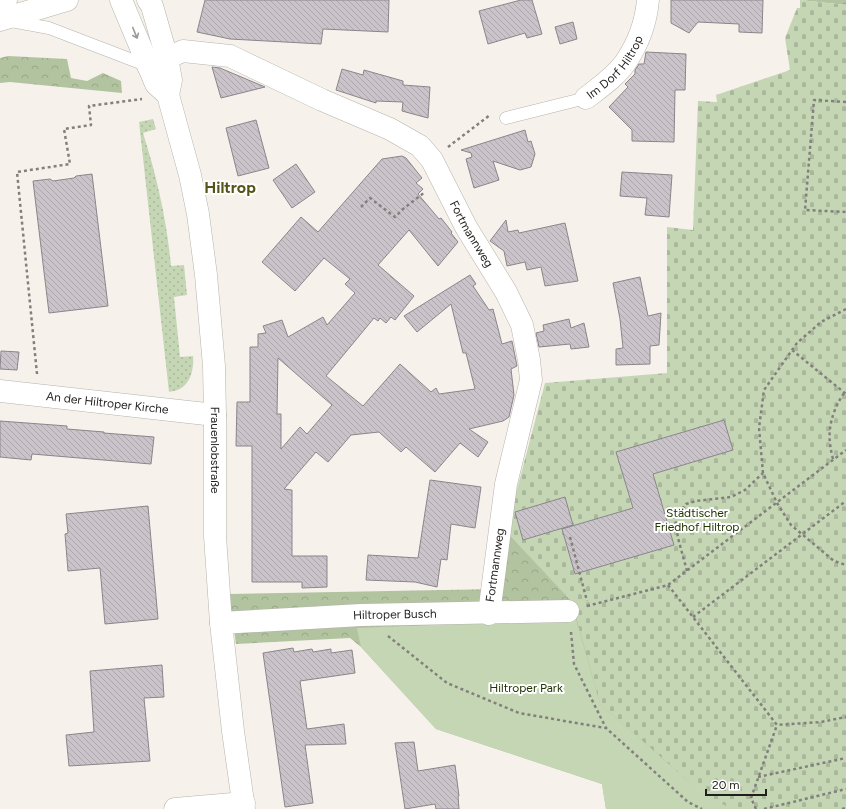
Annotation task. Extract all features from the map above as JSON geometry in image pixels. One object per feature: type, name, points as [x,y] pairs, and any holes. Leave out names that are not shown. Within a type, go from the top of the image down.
[{"type":"street","points":[[2,7],[67,0]]},
{"type":"street","name":"Frauenlobstraße","points":[[121,0],[158,62],[171,80],[168,95],[190,175],[198,214],[206,275],[214,366],[215,536],[221,623],[233,731],[244,806]]},
{"type":"street","name":"Frauenlobstraße","points":[[148,0],[152,6],[158,62]]},
{"type":"street","name":"Im Dorf Hiltrop","points":[[586,98],[605,83],[624,64],[641,34],[647,14],[648,0]]},
{"type":"street","name":"Fortmannweg","points":[[158,62],[183,52],[230,56],[322,100],[390,128],[420,146],[432,160],[466,227],[506,292],[522,325],[529,360],[531,380],[506,484],[488,614]]},
{"type":"street","name":"An der Hiltroper Kirche","points":[[0,391],[39,394],[215,415]]},
{"type":"street","name":"Hiltroper Busch","points":[[221,623],[361,615],[488,614],[568,611]]},
{"type":"street","points":[[175,809],[244,806]]},
{"type":"lane","points":[[2,7],[48,28],[158,62]]},
{"type":"lane","name":"Im Dorf Hiltrop","points":[[506,118],[586,98]]},
{"type":"path","points":[[39,394],[17,172],[70,164],[64,129],[91,125],[89,106],[130,100]]},
{"type":"path","points":[[846,102],[814,100],[805,210],[846,212]]},
{"type":"path","points":[[432,160],[500,107],[506,118]]},
{"type":"path","points":[[361,207],[370,198],[395,218],[403,209],[442,179]]},
{"type":"path","points":[[846,309],[821,322],[797,343],[764,390],[759,428],[763,473],[777,503],[791,524],[802,535],[834,561],[846,565]]},
{"type":"path","points":[[792,350],[845,392],[833,414],[830,426],[830,447],[833,460]]},
{"type":"path","points":[[604,602],[668,585],[846,450]]},
{"type":"path","points":[[687,571],[678,538],[675,518],[682,508],[686,504],[696,501],[731,497],[745,490],[763,473]]},
{"type":"path","points":[[693,617],[846,501]]},
{"type":"path","points":[[570,537],[589,605]]},
{"type":"path","points":[[668,585],[777,725]]},
{"type":"path","points":[[568,611],[574,664],[606,728],[688,802],[702,809]]},
{"type":"path","points":[[385,635],[447,683],[519,713],[606,728]]},
{"type":"path","points":[[777,725],[821,722],[846,717]]},
{"type":"path","points":[[756,809],[751,798],[777,725]]},
{"type":"path","points":[[758,777],[846,758]]},
{"type":"path","points":[[764,809],[846,788]]},
{"type":"path","points":[[842,809],[846,808]]},
{"type":"green space","points":[[800,0],[846,0],[846,5]]},
{"type":"green space","name":"Städtischer Friedhof Hiltrop","points":[[800,0],[846,5],[846,809],[730,809],[694,786],[600,704],[572,602],[506,531],[545,383],[667,373],[667,227],[693,230],[698,101],[717,102],[716,95],[790,70],[785,38],[797,8],[800,8]]},
{"type":"green space","points":[[8,56],[67,59],[71,78],[87,81],[103,73],[121,81],[122,93],[10,82],[0,83],[0,58]]},
{"type":"green space","points":[[153,119],[156,129],[143,133],[161,199],[171,266],[184,265],[187,295],[174,297],[180,357],[193,356],[193,368],[187,383],[177,390],[169,392],[139,122]]},
{"type":"green space","name":"Hiltroper Park","points":[[506,531],[573,602],[694,786],[730,809],[606,809],[602,784],[436,729],[361,647],[350,638],[236,644],[229,594],[498,589]]},
{"type":"green space","name":"Hiltroper Park","points":[[576,619],[600,704],[694,786],[730,809],[606,809],[602,784],[436,729],[361,647],[357,628]]},
{"type":"building","points":[[205,0],[389,0],[388,32],[323,29],[321,44],[230,39],[197,32]]},
{"type":"building","points":[[521,0],[532,0],[542,34],[527,38],[525,33],[488,44],[479,11]]},
{"type":"building","points":[[671,0],[763,0],[762,33],[739,32],[739,24],[698,22],[689,33],[671,23]]},
{"type":"building","points":[[573,22],[577,39],[560,44],[555,27]]},
{"type":"building","points":[[646,52],[686,54],[685,90],[675,90],[674,142],[632,141],[632,130],[609,107],[628,87],[625,84],[635,74],[635,70],[639,64],[644,64]]},
{"type":"building","points":[[212,67],[220,68],[265,87],[221,98]]},
{"type":"building","points":[[342,69],[363,75],[364,70],[403,81],[403,85],[430,87],[428,118],[402,111],[403,102],[376,101],[376,103],[336,90]]},
{"type":"building","points":[[256,120],[269,168],[238,176],[226,128]]},
{"type":"building","points":[[525,130],[528,142],[531,141],[535,154],[531,167],[520,170],[493,161],[499,180],[474,188],[466,159],[472,157],[471,153],[461,150]]},
{"type":"building","points":[[402,156],[406,158],[422,178],[416,183],[423,189],[418,194],[439,219],[441,218],[458,242],[438,266],[409,230],[378,265],[414,296],[395,320],[391,317],[386,323],[380,318],[378,321],[374,318],[326,376],[363,406],[400,364],[431,392],[436,388],[439,394],[475,389],[466,353],[463,353],[451,304],[417,332],[404,316],[470,275],[476,284],[473,286],[489,310],[493,309],[502,344],[512,341],[517,366],[511,369],[514,395],[509,417],[503,421],[469,429],[488,442],[478,457],[460,443],[435,472],[406,447],[401,452],[379,432],[351,435],[328,462],[316,452],[284,489],[292,490],[292,556],[327,556],[327,587],[302,588],[302,582],[252,582],[252,446],[236,446],[237,402],[250,402],[250,347],[258,347],[258,334],[266,333],[263,326],[282,320],[288,337],[323,317],[327,325],[355,293],[345,284],[350,279],[324,258],[295,291],[262,262],[301,217],[318,232],[382,159]],"holes":[[[278,358],[332,405],[307,434],[300,427],[281,449],[281,414],[277,414]]]},
{"type":"building","points":[[296,164],[315,192],[292,208],[273,180]]},
{"type":"building","points":[[622,172],[672,175],[669,217],[645,215],[647,198],[620,196]]},
{"type":"building","points":[[92,174],[108,306],[49,313],[33,181],[50,179],[53,181]]},
{"type":"building","points":[[506,220],[508,232],[518,230],[519,233],[565,223],[578,281],[545,286],[541,267],[527,270],[525,262],[507,266],[504,251],[490,241]]},
{"type":"building","points":[[640,277],[648,316],[661,313],[659,345],[650,346],[650,364],[616,365],[616,349],[623,348],[620,319],[613,283]]},
{"type":"building","points":[[569,319],[571,328],[584,323],[589,347],[571,349],[570,344],[539,347],[536,333],[544,331],[543,325]]},
{"type":"building","points":[[1,351],[19,352],[17,370],[0,369]]},
{"type":"building","points":[[724,420],[733,450],[653,474],[674,545],[575,574],[562,529],[633,508],[616,452]]},
{"type":"building","points":[[0,421],[67,426],[67,429],[154,437],[151,464],[32,454],[31,460],[0,457]]},
{"type":"building","points":[[430,480],[481,487],[475,528],[451,524],[447,560],[441,559],[437,587],[415,582],[366,580],[368,555],[418,558]]},
{"type":"building","points":[[565,497],[573,525],[523,540],[515,512]]},
{"type":"building","points":[[148,506],[158,619],[105,624],[100,568],[68,571],[65,534],[68,533],[66,514]]},
{"type":"building","points":[[293,648],[294,652],[312,649],[313,652],[331,649],[331,653],[352,650],[355,673],[300,681],[307,729],[344,724],[346,744],[305,745],[313,803],[285,807],[263,653]]},
{"type":"building","points":[[162,665],[164,697],[144,698],[150,761],[69,766],[66,735],[94,732],[90,671]]},
{"type":"building","points":[[414,742],[418,771],[455,765],[459,809],[436,809],[435,804],[405,809],[395,743]]},
{"type":"district","name":"Hiltrop","points":[[230,187]]}]
